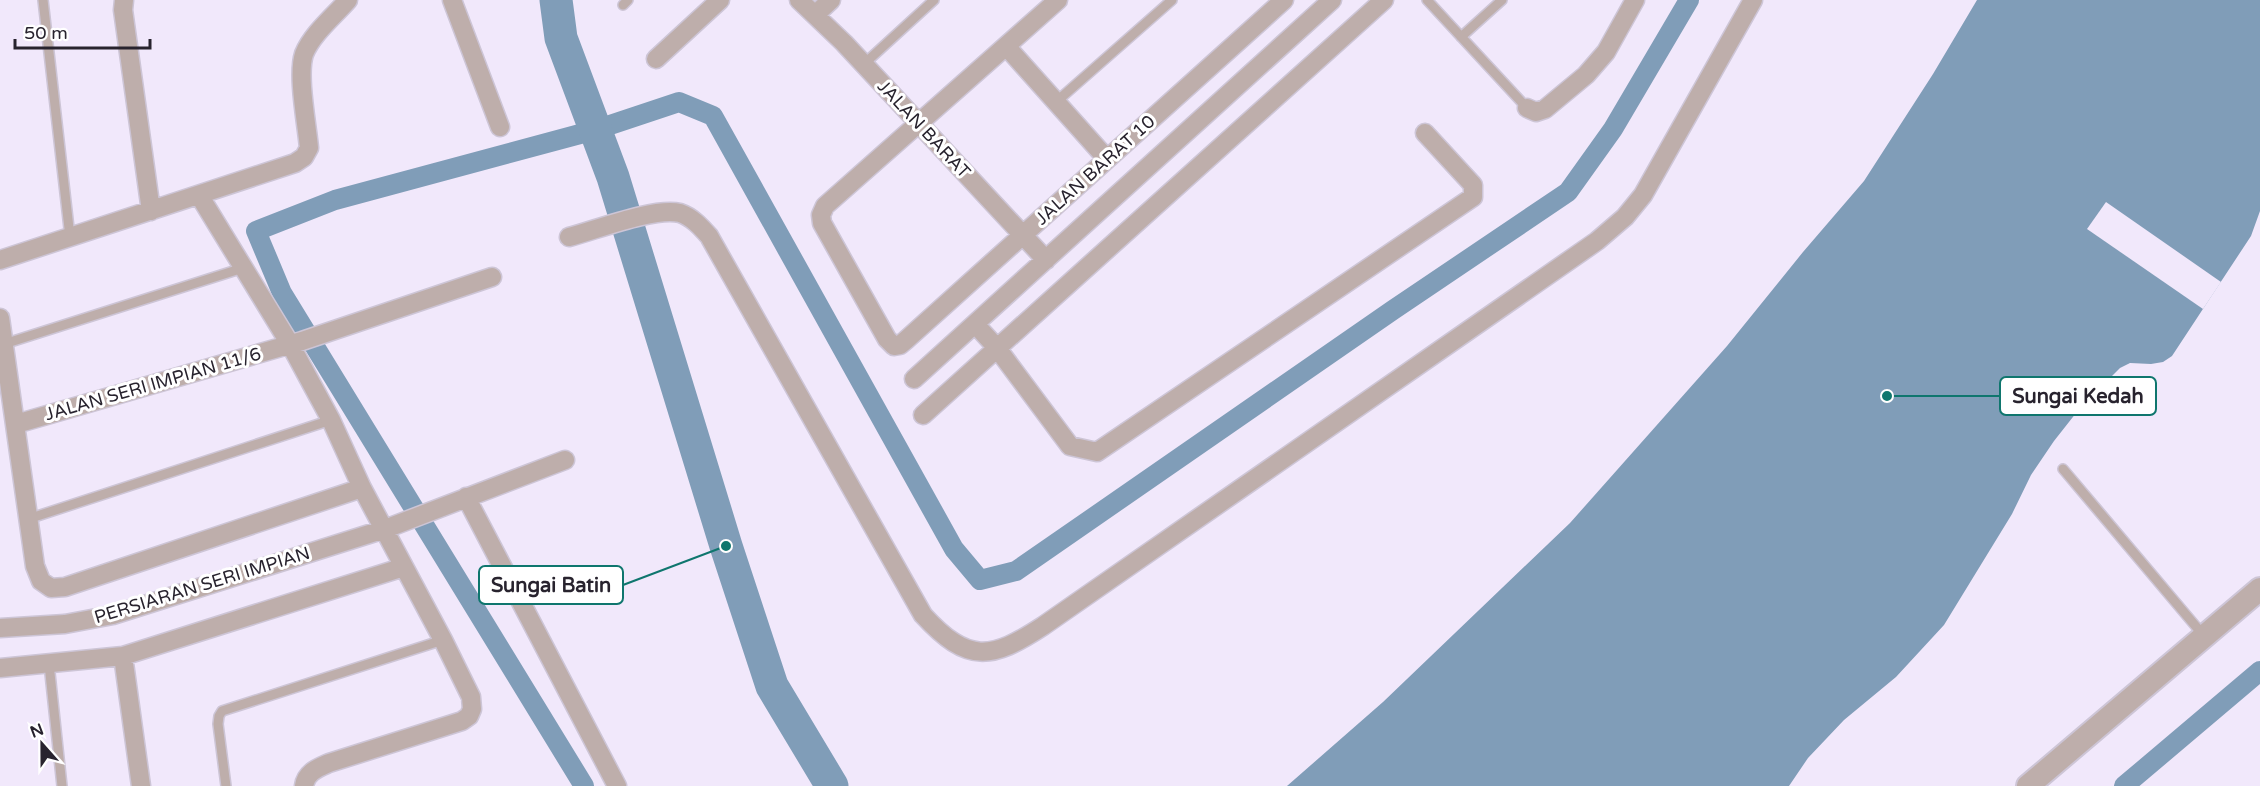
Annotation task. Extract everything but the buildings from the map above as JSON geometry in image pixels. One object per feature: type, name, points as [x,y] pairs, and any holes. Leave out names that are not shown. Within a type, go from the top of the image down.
[{"type":"street","points":[[124,0],[123,10],[151,211]]},
{"type":"street","points":[[0,260],[295,163],[304,157],[309,148],[302,74],[304,55],[312,40],[348,0]]},
{"type":"street","points":[[452,0],[500,127]]},
{"type":"street","points":[[656,59],[720,0]]},
{"type":"street","name":"JALAN BARAT","points":[[800,0],[864,64],[1046,260]]},
{"type":"street","points":[[815,15],[831,0]]},
{"type":"street","points":[[919,123],[1058,0]]},
{"type":"street","name":"JALAN BARAT 10","points":[[919,123],[825,206],[821,215],[822,223],[886,339],[894,346],[906,340],[1284,0]]},
{"type":"street","points":[[914,380],[1332,0]]},
{"type":"street","points":[[923,415],[1384,0]]},
{"type":"street","points":[[1527,108],[1536,112],[1545,109],[1592,69],[1606,52],[1635,0]]},
{"type":"street","points":[[569,237],[639,217],[662,213],[678,213],[690,217],[709,236],[924,615],[949,641],[968,650],[988,653],[1012,644],[1043,626],[1597,241],[1625,216],[1643,195],[1753,0]]},
{"type":"street","points":[[1006,46],[1107,159]]},
{"type":"street","points":[[975,324],[997,348],[1070,446],[1097,453],[1473,196],[1473,185],[1425,133]]},
{"type":"street","points":[[199,195],[243,268],[296,343],[362,488],[392,526],[404,567],[471,697],[472,709],[469,716],[462,721],[329,763],[306,777],[304,786]]},
{"type":"street","name":"JALAN SERI IMPIAN 11/6","points":[[16,424],[296,343],[492,277]]},
{"type":"street","points":[[0,318],[35,566],[41,581],[51,588],[65,588],[362,488]]},
{"type":"street","name":"PERSIARAN SERI IMPIAN","points":[[0,628],[65,624],[113,615],[392,526],[565,460]]},
{"type":"street","points":[[466,497],[617,786]]},
{"type":"street","points":[[0,668],[123,656],[404,567]]},
{"type":"street","points":[[2028,786],[2260,589]]},
{"type":"street","points":[[123,656],[141,786]]},
{"type":"lane","points":[[43,0],[70,237]]},
{"type":"lane","points":[[864,64],[934,0]]},
{"type":"lane","points":[[1056,102],[1172,0]]},
{"type":"lane","points":[[1427,0],[1527,108]]},
{"type":"lane","points":[[1461,37],[1502,0]]},
{"type":"lane","points":[[4,344],[243,268]]},
{"type":"lane","points":[[28,519],[331,420]]},
{"type":"lane","points":[[2062,469],[2204,636]]},
{"type":"lane","points":[[226,786],[218,724],[222,711],[443,640]]},
{"type":"lane","points":[[49,664],[62,786]]},
{"type":"water","points":[[1977,0],[2260,0],[2260,211],[2251,236],[2172,356],[2163,362],[2130,363],[2120,368],[2080,408],[2054,441],[2031,475],[2012,514],[1944,625],[1896,677],[1844,720],[1808,758],[1789,786],[1287,786],[1383,702],[1570,523],[1727,346],[1864,181],[1933,74]]},
{"type":"pier","points":[[2106,202],[2221,282],[2203,309],[2087,229]]},
{"type":"waterway","points":[[556,0],[561,38],[613,177],[726,546],[772,686],[832,786]]},
{"type":"waterway","points":[[584,786],[282,293],[256,231],[335,200],[595,130],[679,102],[713,116],[954,549],[980,580],[1016,571],[1568,192],[1613,129],[1689,0]]},
{"type":"waterway","points":[[2124,786],[2260,671]]},
{"type":"place","name":"Sungai Kedah","points":[[1887,396]]},
{"type":"place","name":"Sungai Batin","points":[[726,546]]}]
